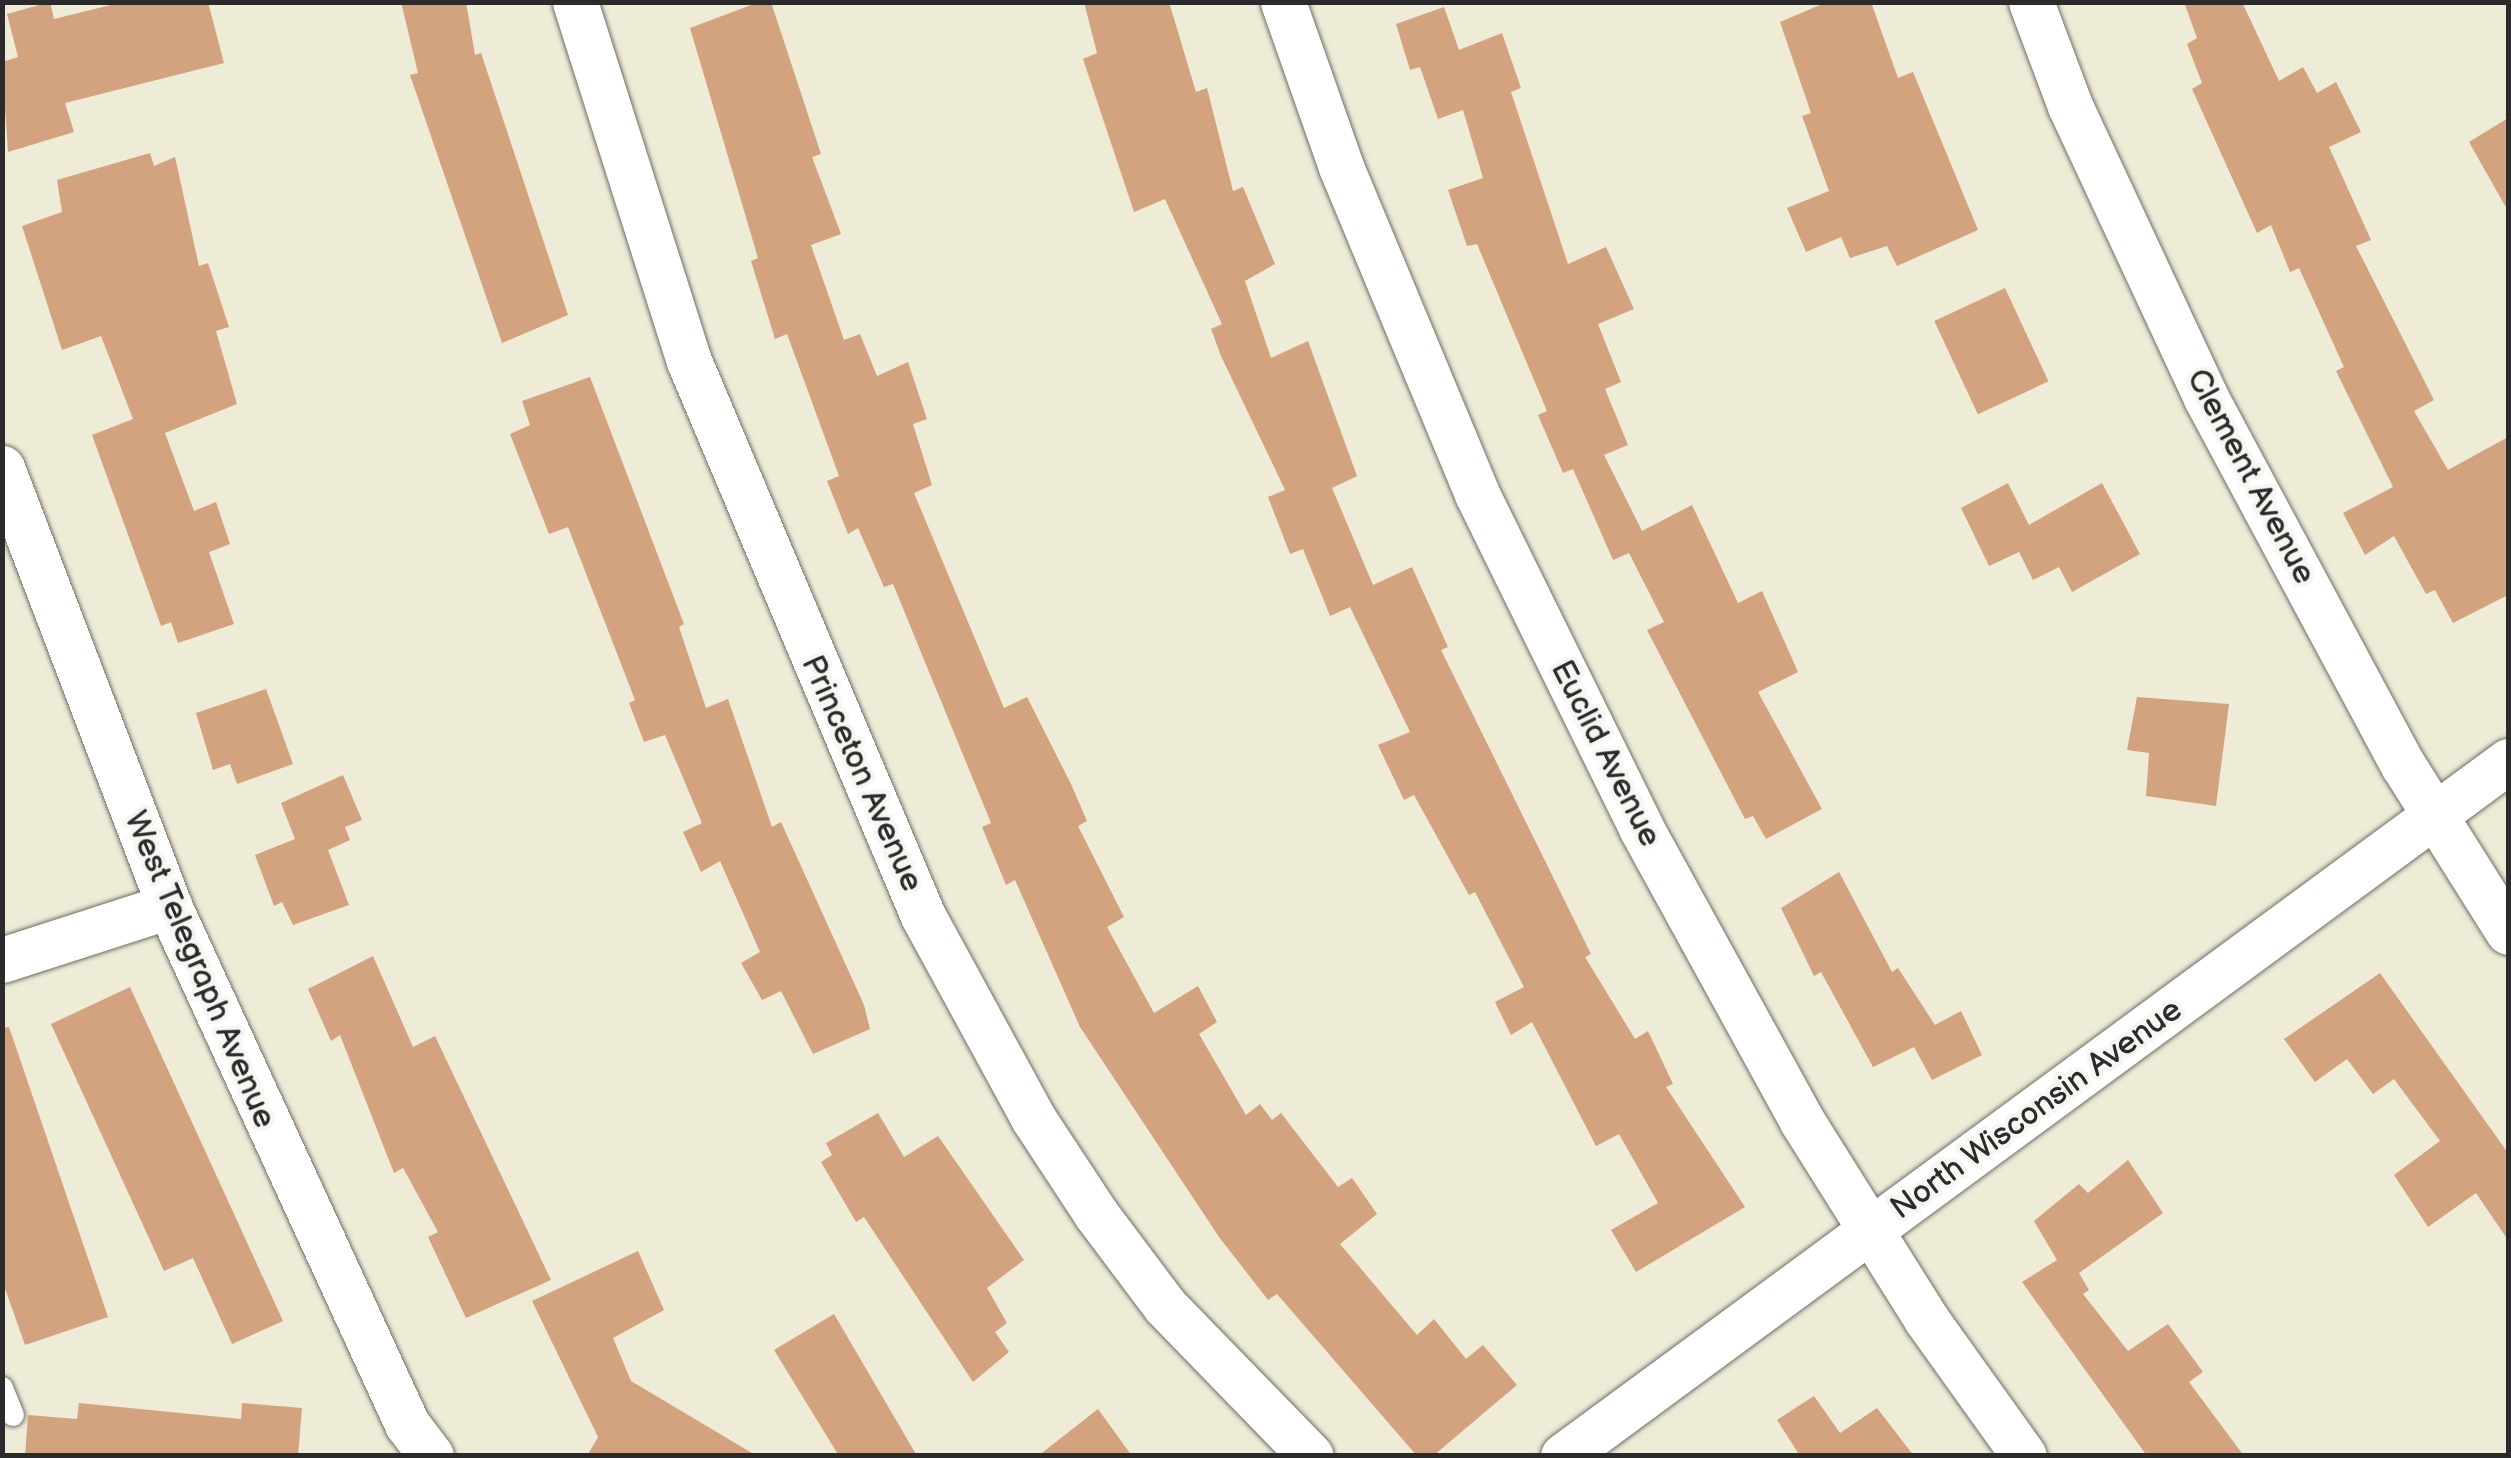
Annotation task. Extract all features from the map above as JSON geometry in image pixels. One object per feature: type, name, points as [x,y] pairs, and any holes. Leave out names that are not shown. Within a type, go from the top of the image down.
[{"type":"street","name":"Princeton Avenue","points":[[575,2],[689,361],[923,916],[1032,1118],[1096,1214],[1165,1306],[1312,1456]]},
{"type":"street","name":"Euclid Avenue","points":[[1282,2],[1341,167],[1477,494],[1641,828],[1872,1234],[2024,1456]]},
{"type":"street","name":"Clement Avenue","points":[[2031,2],[2070,106],[2206,398],[2434,817],[2508,932]]},
{"type":"street","name":"West Telegraph Avenue","points":[[2,468],[169,906],[407,1424],[431,1456]]},
{"type":"street","name":"North Wisconsin Avenue","points":[[1573,1453],[2508,761]]},
{"type":"street","points":[[2,960],[169,906]]},
{"type":"lane","points":[[2,1388],[13,1415]]},
{"type":"building","points":[[50,2],[54,19],[123,2],[208,2],[224,63],[65,103],[74,132],[8,152],[2,62],[18,57],[7,14]]},
{"type":"building","points":[[401,2],[466,2],[475,55],[481,53],[568,315],[502,343],[410,75],[418,73]]},
{"type":"building","points":[[759,2],[771,2],[821,154],[812,157],[841,234],[811,245],[844,340],[860,334],[877,376],[908,362],[927,419],[913,424],[932,485],[914,493],[1004,708],[1027,697],[1071,784],[1087,821],[1078,826],[1124,917],[1107,927],[1154,1013],[1198,986],[1217,1022],[1199,1034],[1246,1115],[1260,1104],[1272,1120],[1281,1113],[1338,1187],[1352,1178],[1377,1214],[1340,1244],[1417,1335],[1434,1319],[1466,1359],[1483,1345],[1517,1385],[1433,1456],[1417,1456],[1277,1294],[1268,1300],[1219,1237],[1080,1027],[1015,880],[1006,885],[982,827],[991,823],[893,584],[884,587],[858,528],[848,534],[827,481],[839,476],[787,334],[775,339],[751,261],[758,258],[690,28]]},
{"type":"building","points":[[1084,2],[1169,2],[1196,92],[1207,88],[1233,191],[1243,187],[1275,264],[1245,281],[1271,358],[1308,341],[1357,476],[1332,488],[1373,585],[1412,567],[1448,647],[1441,650],[1591,954],[1585,957],[1635,1039],[1648,1031],[1673,1084],[1666,1087],[1745,1207],[1636,1272],[1611,1230],[1658,1203],[1619,1134],[1596,1146],[1532,1022],[1511,1035],[1495,1002],[1524,987],[1475,892],[1469,895],[1414,795],[1404,800],[1378,745],[1410,732],[1350,607],[1330,616],[1303,549],[1290,554],[1268,497],[1285,490],[1221,356],[1211,329],[1222,324],[1165,199],[1134,212],[1083,59],[1097,53]]},
{"type":"building","points":[[1827,2],[1871,2],[1898,78],[1913,72],[1978,230],[1897,266],[1887,246],[1850,258],[1841,237],[1806,252],[1787,208],[1829,191],[1802,116],[1811,113],[1780,22]]},
{"type":"building","points":[[2184,2],[2242,2],[2279,81],[2303,67],[2317,93],[2336,82],[2361,132],[2329,147],[2371,240],[2356,246],[2434,400],[2414,411],[2448,470],[2508,437],[2508,595],[2453,623],[2435,590],[2426,594],[2394,536],[2365,555],[2343,513],[2393,487],[2336,371],[2344,367],[2299,268],[2290,272],[2271,225],[2257,233],[2192,89],[2202,83],[2187,44],[2197,38]]},
{"type":"building","points":[[1444,7],[1459,50],[1502,33],[1521,88],[1511,92],[1568,264],[1606,247],[1634,309],[1598,324],[1621,382],[1605,389],[1628,445],[1604,455],[1642,531],[1692,505],[1738,603],[1762,591],[1798,672],[1758,692],[1822,809],[1766,839],[1753,816],[1745,819],[1647,630],[1664,622],[1629,553],[1613,560],[1573,469],[1563,473],[1538,415],[1547,411],[1477,244],[1467,246],[1448,190],[1483,178],[1463,110],[1438,119],[1420,67],[1410,70],[1396,24]]},
{"type":"building","points":[[2508,118],[2508,211],[2469,142]]},
{"type":"building","points":[[150,153],[154,166],[175,157],[199,266],[208,263],[229,327],[216,331],[237,404],[165,433],[194,511],[216,502],[230,544],[209,552],[234,624],[178,643],[171,622],[161,626],[92,435],[133,419],[101,336],[62,350],[22,226],[62,212],[57,180]]},
{"type":"building","points":[[2005,288],[2049,381],[1978,414],[1934,321]]},
{"type":"building","points":[[590,377],[684,624],[679,627],[706,708],[728,699],[772,827],[781,822],[864,1005],[870,1029],[813,1054],[781,991],[762,1000],[741,963],[760,952],[720,861],[701,872],[683,832],[702,823],[665,735],[644,742],[629,703],[635,700],[568,527],[549,534],[510,434],[530,425],[522,401]]},
{"type":"building","points":[[2008,483],[2029,525],[2102,483],[2140,554],[2072,592],[2059,567],[2033,580],[2019,552],[1989,566],[1961,508]]},
{"type":"building","points":[[266,689],[293,764],[237,784],[230,764],[213,770],[196,713]]},
{"type":"building","points":[[2137,697],[2229,704],[2216,806],[2146,796],[2149,753],[2127,750]]},
{"type":"building","points":[[343,775],[362,820],[345,827],[350,840],[328,850],[349,905],[293,925],[282,902],[274,906],[255,855],[295,839],[281,803]]},
{"type":"building","points":[[1839,872],[1892,972],[1898,968],[1935,1025],[1961,1011],[1982,1055],[1932,1080],[1914,1047],[1873,1067],[1821,972],[1814,976],[1781,908]]},
{"type":"building","points":[[373,956],[413,1047],[435,1036],[551,1280],[466,1318],[428,1237],[438,1232],[403,1168],[394,1173],[340,1035],[331,1041],[308,989]]},
{"type":"building","points":[[2380,973],[2508,1153],[2508,1240],[2476,1193],[2428,1227],[2394,1175],[2440,1141],[2394,1079],[2373,1094],[2347,1059],[2315,1082],[2284,1039]]},
{"type":"building","points":[[130,987],[283,1321],[232,1344],[193,1258],[164,1271],[51,1024]]},
{"type":"building","points":[[9,1027],[108,1317],[25,1345],[2,1280],[2,1028]]},
{"type":"building","points":[[878,1113],[904,1157],[938,1136],[1024,1260],[987,1288],[1007,1323],[995,1332],[1009,1352],[973,1382],[864,1217],[856,1222],[821,1162],[832,1155],[826,1143]]},
{"type":"building","points":[[2128,1160],[2163,1213],[2079,1273],[2089,1290],[2083,1294],[2128,1351],[2168,1324],[2203,1372],[2189,1382],[2244,1456],[2147,1456],[2022,1282],[2057,1260],[2034,1221],[2079,1184],[2088,1193]]},
{"type":"building","points":[[638,1251],[664,1310],[613,1338],[631,1381],[757,1456],[587,1456],[598,1437],[532,1301]]},
{"type":"building","points":[[834,1314],[917,1456],[839,1456],[774,1350]]},
{"type":"building","points":[[1814,1396],[1840,1433],[1877,1408],[1914,1456],[1800,1456],[1777,1420]]},
{"type":"building","points":[[79,1403],[241,1419],[242,1403],[302,1408],[298,1456],[25,1456],[28,1415],[77,1419]]},
{"type":"building","points":[[1098,1409],[1132,1456],[1038,1456]]}]
